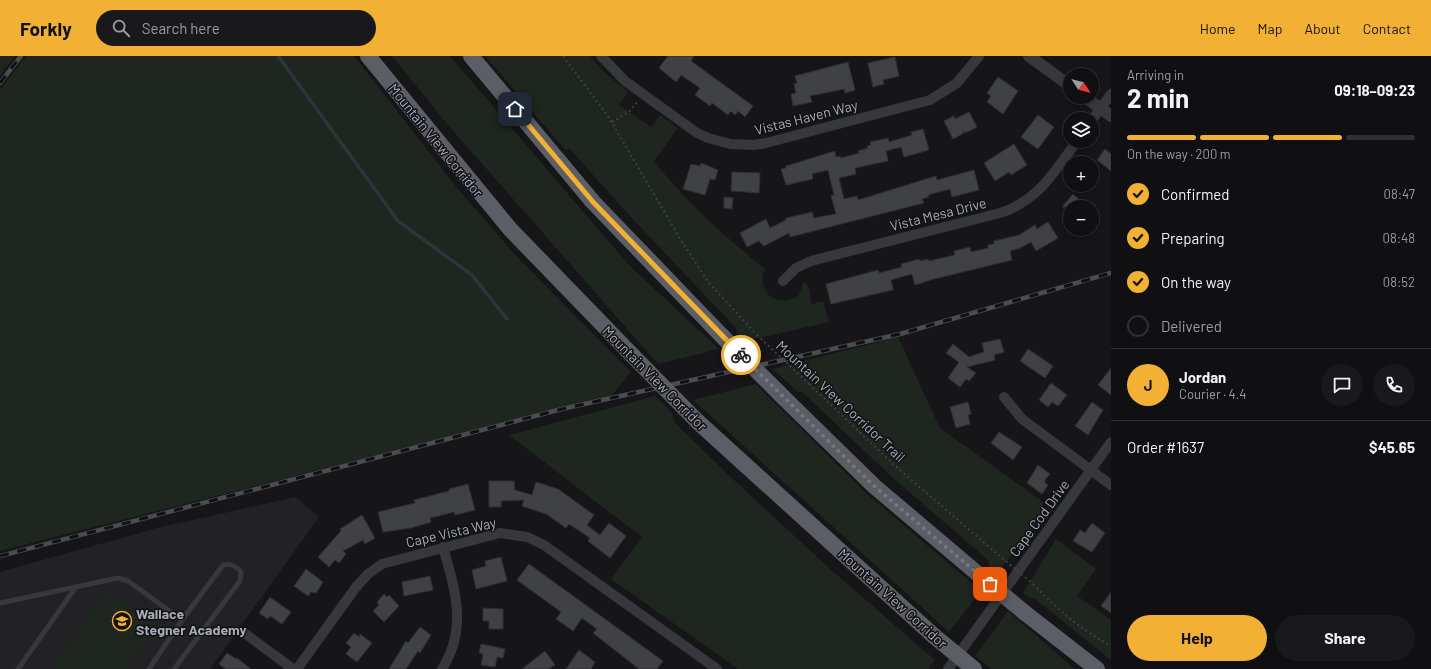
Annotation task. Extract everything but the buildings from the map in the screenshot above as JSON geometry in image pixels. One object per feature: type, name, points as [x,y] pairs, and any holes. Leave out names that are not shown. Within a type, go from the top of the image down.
[{"type":"highway","name":"Mountain View Corridor","points":[[368,56],[510,229],[698,422],[934,636],[974,669]]},
{"type":"highway","points":[[471,56],[593,202],[784,398],[874,486],[978,574],[1096,669]]},
{"type":"street","name":"Vistas Haven Way","points":[[601,56],[625,81],[697,133],[719,142],[742,145],[766,143],[930,100],[957,83],[979,56]]},
{"type":"street","points":[[1028,56],[1063,81]]},
{"type":"street","points":[[1098,112],[1111,94]]},
{"type":"street","points":[[1095,104],[1111,116]]},
{"type":"street","name":"Vista Mesa Drive","points":[[783,281],[796,268],[811,261],[1000,213],[1019,206],[1042,188],[1072,148]]},
{"type":"street","points":[[1004,396],[1022,419],[1111,485]]},
{"type":"street","name":"Cape Cod Drive","points":[[948,669],[1111,442]]},
{"type":"street","name":"Cape Vista Way","points":[[297,669],[356,587],[368,574],[390,560],[500,534],[518,534],[536,540],[717,669]]},
{"type":"street","points":[[442,669],[454,643],[458,619],[456,594],[443,547]]},
{"type":"street","points":[[243,632],[293,669]]},
{"type":"lane","points":[[149,669],[182,620],[223,565],[228,564],[236,566],[241,572],[240,581],[174,669]]},
{"type":"lane","points":[[0,603],[113,578],[122,578],[182,620]]},
{"type":"lane","points":[[18,669],[76,587]]},
{"type":"path","name":"Mountain View Corridor Trail","points":[[563,56],[612,122],[679,237],[704,275],[757,334],[893,464],[1033,584],[1052,604],[1074,623],[1111,646]]},
{"type":"path","points":[[612,122],[630,111]]},
{"type":"shaded area","points":[[0,56],[15,56],[0,76]]},
{"type":"shaded area","points":[[26,56],[354,56],[458,189],[518,258],[631,372],[611,396],[0,551],[0,90]]},
{"type":"shaded area","points":[[392,56],[450,56],[629,265],[719,349],[658,364],[448,125]]},
{"type":"shaded area","points":[[485,56],[590,56],[604,72],[628,92],[619,105],[651,127],[660,115],[678,128],[654,161],[679,191],[706,218],[765,269],[763,285],[766,291],[777,299],[791,299],[799,295],[804,281],[809,288],[812,304],[823,301],[829,322],[745,341],[737,332],[736,328],[628,214],[569,148],[566,151]]},
{"type":"shaded area","points":[[898,337],[940,428],[1043,502],[1044,514],[998,572],[989,566],[989,561],[893,478],[802,392],[798,392],[773,369]]},
{"type":"shaded area","points":[[756,384],[867,494],[981,591],[949,632],[693,400]]},
{"type":"shaded area","points":[[655,396],[670,410],[675,423],[735,481],[829,568],[935,660],[928,669],[738,669],[611,579],[642,537],[509,435]]},
{"type":"shaded area","name":"Wallace Stegner Academy","points":[[296,497],[319,517],[210,669],[0,669],[0,572],[157,528]]},
{"type":"shaded area","points":[[1056,539],[1096,569],[1077,596],[1111,620],[1111,660],[1034,598],[1030,598],[1023,593]]},
{"type":"shaded area","points":[[107,592],[156,628],[126,669],[51,669]]},
{"type":"shaded area","points":[[1008,611],[1075,669],[992,669],[975,656]]},
{"type":"waterway","points":[[278,56],[398,221],[472,275],[507,319]]},
{"type":"railway","points":[[0,83],[21,56]]},
{"type":"railway","points":[[0,556],[562,409],[900,334],[1111,273]]},
{"type":"way so far","points":[[741,355],[874,486],[990,584]]},
{"type":"place","name":"Wallace Stegner Academy","points":[[122,621]]},
{"type":"route","points":[[515,109],[593,202],[741,355]]}]
